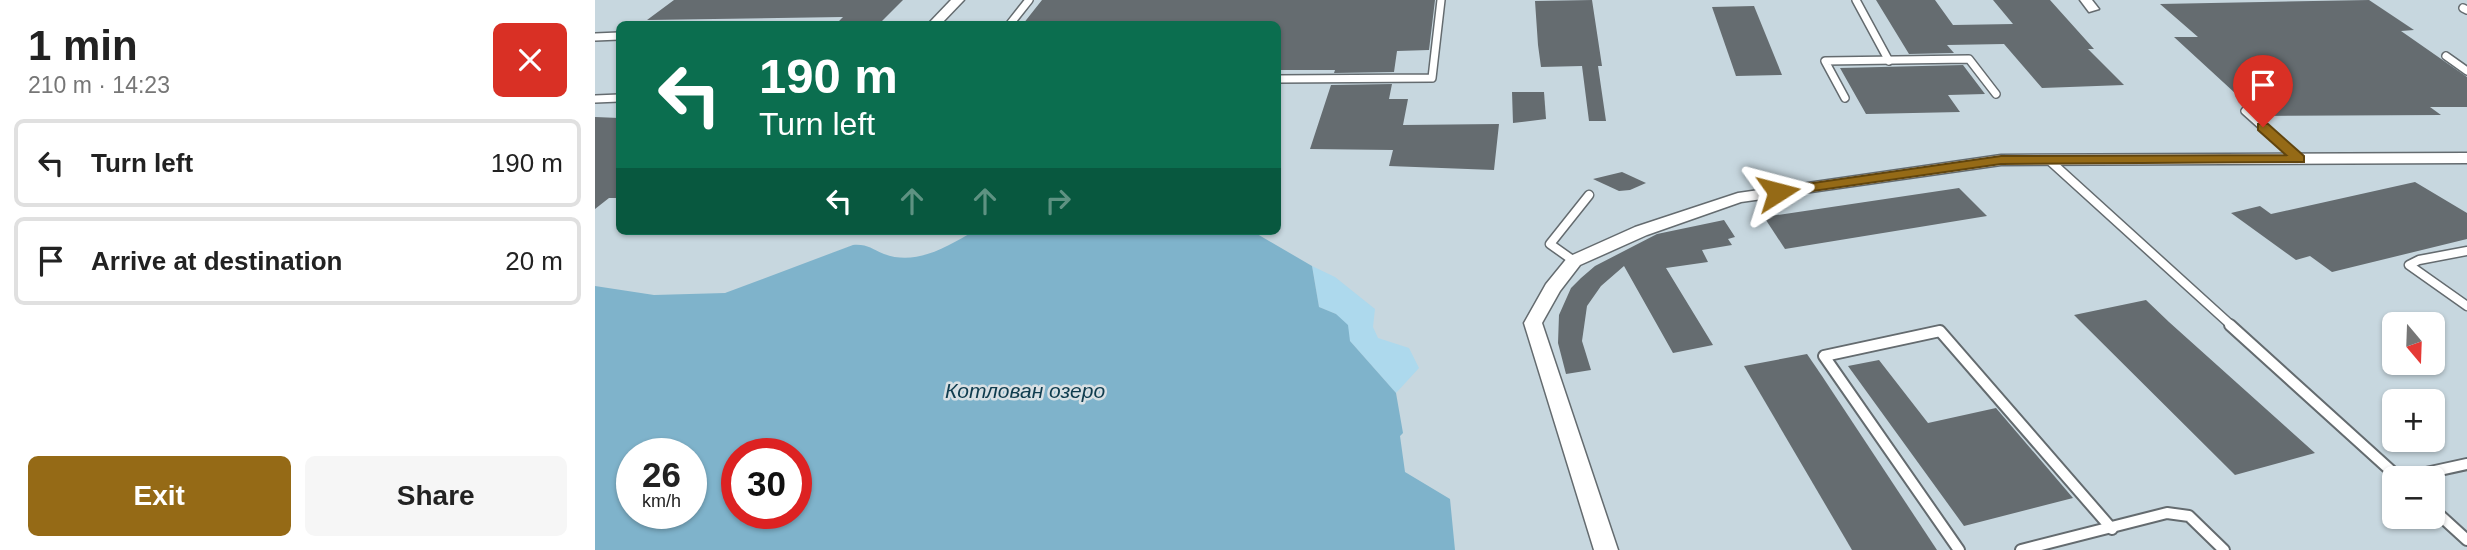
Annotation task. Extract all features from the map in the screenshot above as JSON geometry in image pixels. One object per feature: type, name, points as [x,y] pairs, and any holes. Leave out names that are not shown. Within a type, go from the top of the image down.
[{"type":"street","points":[[938,21],[958,0]]},
{"type":"street","points":[[1606,550],[1533,323],[1552,288],[1574,261],[1641,231],[1738,198],[2001,160],[2467,158]]},
{"type":"lane","points":[[1012,21],[1029,0]]},
{"type":"lane","points":[[1281,79],[1432,78],[1441,0]]},
{"type":"lane","points":[[1856,0],[1889,61]]},
{"type":"lane","points":[[595,37],[616,36]]},
{"type":"lane","points":[[2446,56],[2467,71]]},
{"type":"lane","points":[[1845,98],[1825,61],[1969,59],[1996,94]]},
{"type":"lane","points":[[595,99],[616,98]]},
{"type":"lane","points":[[2245,111],[2299,159]]},
{"type":"lane","points":[[2049,160],[2388,466]]},
{"type":"lane","points":[[1574,261],[1550,244],[1589,195]]},
{"type":"lane","points":[[2467,251],[2419,260],[2409,265],[2467,306]]},
{"type":"lane","points":[[1959,550],[1823,356],[1940,331],[2112,529]]},
{"type":"lane","points":[[2445,469],[2467,464]]},
{"type":"lane","points":[[2021,550],[2167,513],[2189,516],[2224,550]]},
{"type":"lane","points":[[2445,520],[2467,540]]},
{"type":"shaded area","points":[[595,0],[2467,0],[2467,550],[595,550]]},
{"type":"shaded area","points":[[1312,266],[1335,277],[1375,309],[1373,327],[1378,338],[1409,348],[1419,368],[1396,393],[1350,341],[1336,314],[1319,307]]},
{"type":"water","name":"Котлован озеро","points":[[966,235],[1259,235],[1312,266],[1319,307],[1336,314],[1348,325],[1350,341],[1396,393],[1403,433],[1400,436],[1405,472],[1450,499],[1455,550],[595,550],[595,286],[654,295],[725,293],[853,245],[866,246],[896,257],[908,258],[931,253]]},
{"type":"building","points":[[674,0],[903,0],[882,21],[839,21],[843,17],[647,20]]},
{"type":"building","points":[[1042,0],[1435,0],[1429,50],[1397,51],[1394,72],[1281,70],[1281,21],[1025,21]]},
{"type":"building","points":[[1592,0],[1602,66],[1598,66],[1606,121],[1589,121],[1582,66],[1541,67],[1538,45],[1535,1]]},
{"type":"building","points":[[1876,0],[1935,0],[1953,25],[2013,24],[1993,0],[2050,0],[2094,49],[2088,49],[2124,85],[2042,88],[2004,44],[1947,45],[1954,53],[1909,54]]},
{"type":"building","points":[[2369,0],[2414,30],[2401,31],[2467,77],[2467,107],[2430,107],[2441,115],[2260,116],[2174,37],[2198,37],[2160,4]]},
{"type":"building","points":[[1754,6],[1782,75],[1736,76],[1712,7]]},
{"type":"building","points":[[1963,65],[1985,94],[1948,95],[1960,112],[1866,114],[1840,68]]},
{"type":"building","points":[[1392,84],[1389,99],[1408,99],[1403,125],[1499,124],[1494,170],[1389,166],[1393,150],[1310,149],[1331,85]]},
{"type":"building","points":[[1512,92],[1544,92],[1546,119],[1513,123]]},
{"type":"building","points":[[595,117],[616,118],[616,198],[609,198],[595,209]]},
{"type":"building","points":[[1622,172],[1646,183],[1630,190],[1619,191],[1593,179]]},
{"type":"building","points":[[2415,182],[2467,213],[2467,239],[2332,272],[2310,256],[2296,260],[2231,213],[2260,206],[2271,214]]},
{"type":"building","points":[[1959,188],[1987,216],[1785,249],[1764,217]]},
{"type":"building","points":[[1724,220],[1735,237],[1728,239],[1732,245],[1702,250],[1708,262],[1666,268],[1713,345],[1673,353],[1624,266],[1601,286],[1587,306],[1582,341],[1591,370],[1566,374],[1558,343],[1559,315],[1571,288],[1581,278],[1595,266],[1657,234]]},
{"type":"building","points":[[2146,300],[2315,453],[2235,475],[2074,315]]},
{"type":"building","points":[[1807,354],[1937,550],[1852,550],[1744,366]]},
{"type":"building","points":[[1879,360],[1928,423],[1996,408],[2073,498],[1964,526],[1848,366]]},
{"type":"route","points":[[1778,192],[2001,160],[2299,159],[2263,127]]}]
